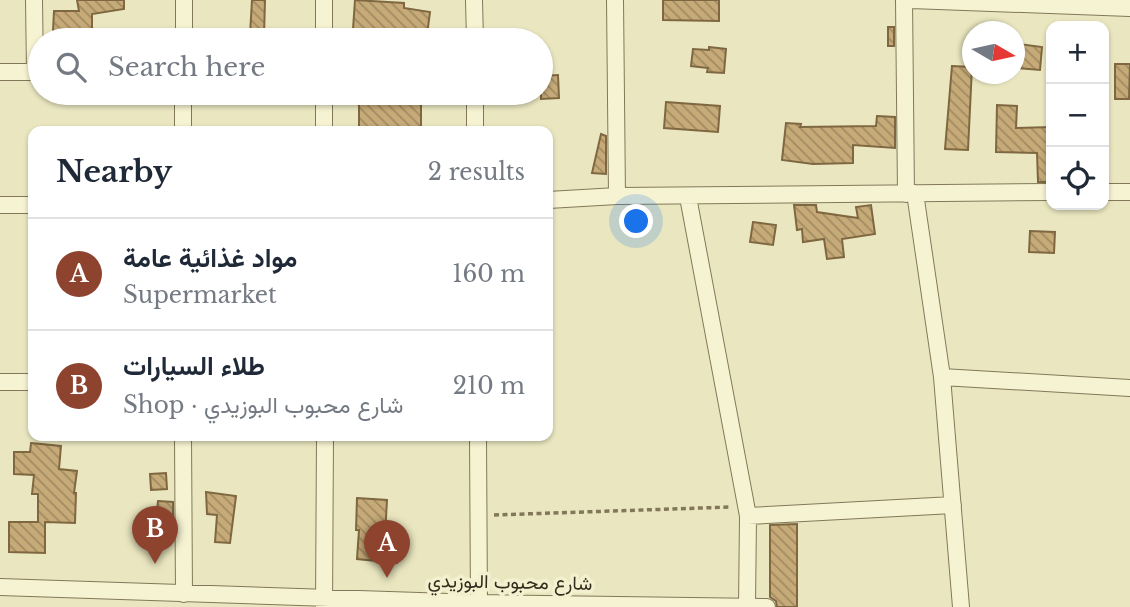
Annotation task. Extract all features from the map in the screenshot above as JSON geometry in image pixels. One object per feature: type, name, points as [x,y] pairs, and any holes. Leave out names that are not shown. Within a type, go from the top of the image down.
[{"type":"street","points":[[34,0],[36,28]]},
{"type":"street","points":[[184,0],[184,28]]},
{"type":"street","points":[[324,0],[324,28]]},
{"type":"street","points":[[474,0],[475,28]]},
{"type":"street","points":[[615,0],[617,196]]},
{"type":"street","points":[[904,0],[910,194],[942,377],[961,607]]},
{"type":"street","points":[[911,0],[1035,2],[1130,8]]},
{"type":"street","points":[[0,72],[28,72]]},
{"type":"street","points":[[183,105],[183,126]]},
{"type":"street","points":[[324,105],[324,126]]},
{"type":"street","points":[[475,105],[475,126]]},
{"type":"street","points":[[553,200],[617,196],[1046,192]]},
{"type":"street","points":[[1109,192],[1130,192]]},
{"type":"street","points":[[688,197],[746,511],[747,607]]},
{"type":"street","points":[[0,205],[28,205]]},
{"type":"street","points":[[942,377],[1130,388]]},
{"type":"street","points":[[0,382],[28,382]]},
{"type":"street","points":[[183,441],[184,594]]},
{"type":"street","points":[[324,602],[325,441]]},
{"type":"street","points":[[478,441],[479,605]]},
{"type":"street","points":[[746,511],[953,505]]},
{"type":"street","name":"شارع محبوب البوزيدي","points":[[0,587],[324,602],[767,607]]},
{"type":"path","points":[[478,515],[746,511]]},
{"type":"building","points":[[77,0],[124,0],[124,9],[92,14],[92,28],[53,28],[54,11],[79,11]]},
{"type":"building","points":[[252,0],[265,0],[264,28],[250,28]]},
{"type":"building","points":[[355,0],[404,3],[404,8],[430,12],[428,28],[353,28]]},
{"type":"building","points":[[663,0],[719,0],[719,21],[663,20]]},
{"type":"building","points":[[888,27],[894,27],[894,46],[888,46]]},
{"type":"building","points":[[1025,45],[1042,47],[1040,70],[1025,69]]},
{"type":"building","points":[[709,47],[726,49],[724,73],[707,72],[708,68],[691,66],[693,49],[709,50]]},
{"type":"building","points":[[1115,64],[1130,64],[1129,99],[1115,99]]},
{"type":"building","points":[[952,66],[962,66],[962,84],[971,84],[968,150],[945,149]]},
{"type":"building","points":[[553,75],[558,75],[559,98],[553,98]]},
{"type":"building","points":[[666,102],[720,106],[718,132],[664,128]]},
{"type":"building","points":[[359,105],[421,105],[421,126],[359,126]]},
{"type":"building","points":[[997,105],[1017,106],[1016,128],[1046,127],[1046,182],[1038,182],[1037,153],[996,152]]},
{"type":"building","points":[[877,116],[895,117],[895,148],[853,145],[853,163],[813,164],[782,160],[786,123],[801,124],[800,127],[876,126]]},
{"type":"building","points":[[601,134],[606,136],[606,174],[592,173]]},
{"type":"building","points":[[794,205],[816,205],[817,212],[858,218],[856,207],[871,205],[875,234],[842,239],[844,257],[827,259],[824,239],[803,242],[802,229],[797,230]]},
{"type":"building","points":[[753,222],[776,225],[773,245],[750,242]]},
{"type":"building","points":[[1030,231],[1055,232],[1054,253],[1029,252]]},
{"type":"building","points":[[31,443],[61,446],[59,469],[77,471],[74,493],[75,523],[45,522],[45,553],[9,552],[9,522],[38,522],[38,494],[32,494],[34,475],[14,474],[14,452],[30,452]]},
{"type":"building","points":[[166,473],[167,489],[151,490],[150,474]]},
{"type":"building","points":[[206,492],[236,496],[230,543],[215,542],[217,515],[207,514]]},
{"type":"building","points":[[357,498],[387,500],[385,536],[399,537],[397,563],[357,559]]},
{"type":"building","points":[[158,501],[173,502],[173,530],[155,528]]},
{"type":"building","points":[[797,524],[797,607],[777,607],[776,601],[770,597],[770,525]]},
{"type":"place","name":"طلاء السيارات","points":[[155,564]]},
{"type":"place","name":"مواد غذائية عامة","points":[[387,578]]}]
